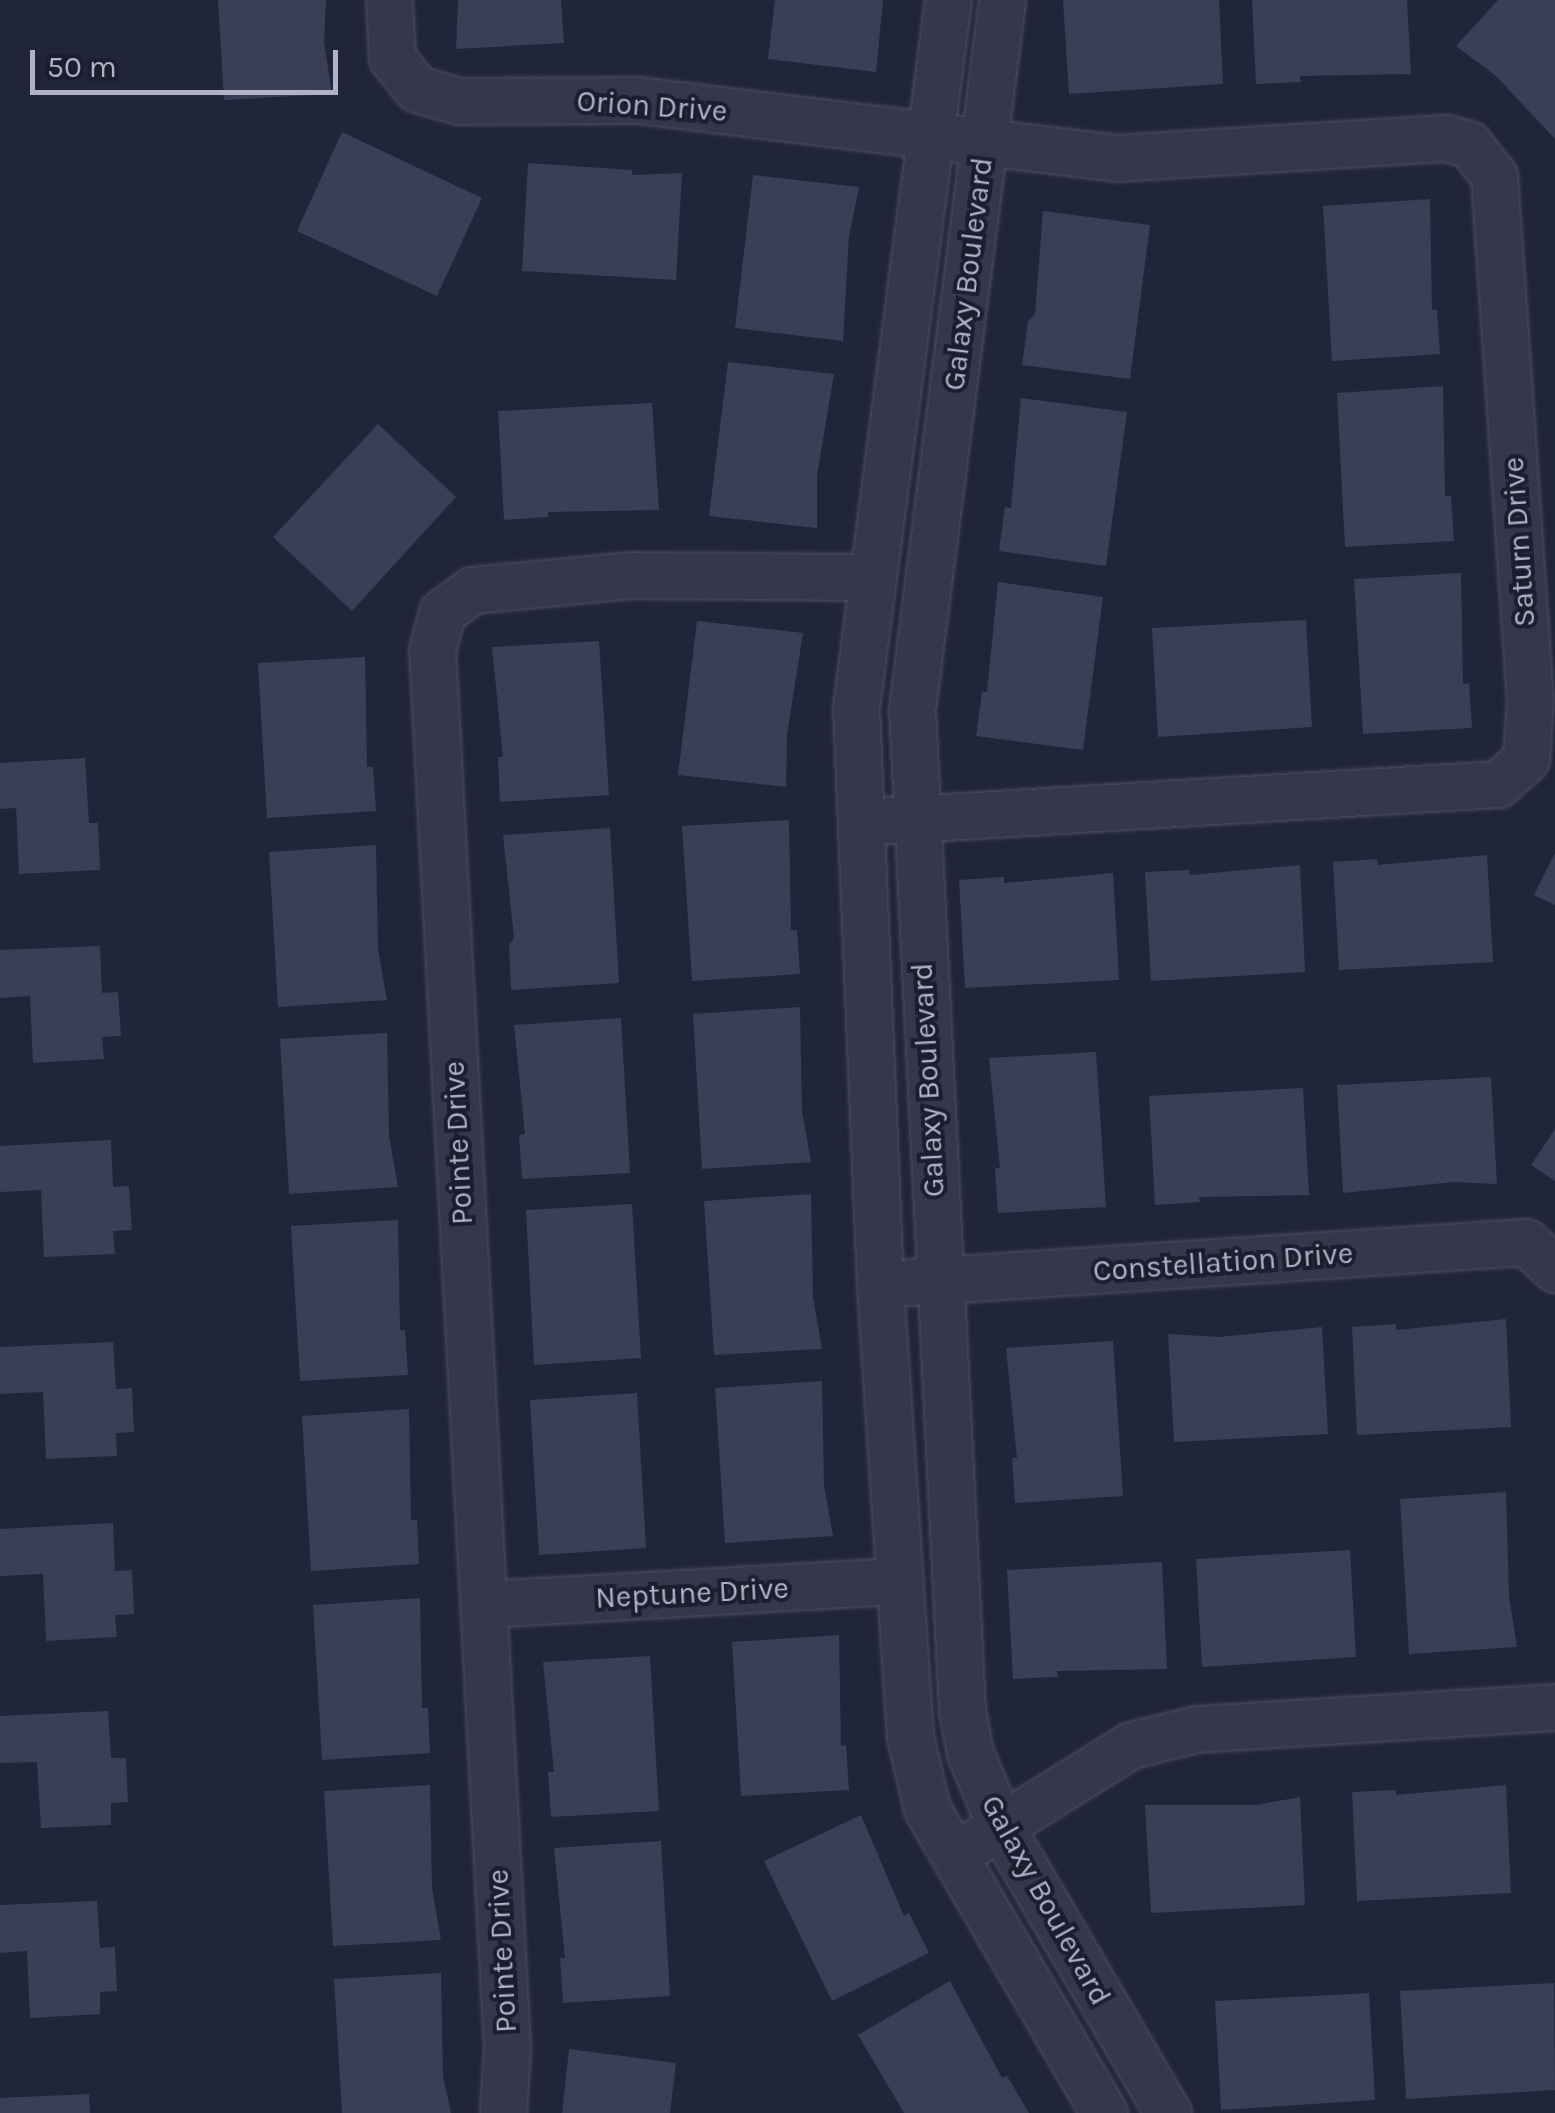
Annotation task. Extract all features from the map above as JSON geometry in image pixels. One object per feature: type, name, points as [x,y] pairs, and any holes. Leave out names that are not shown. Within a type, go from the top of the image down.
[{"type":"street","name":"Orion Drive","points":[[389,0],[392,58],[418,89],[459,101],[638,100],[984,145]]},
{"type":"street","name":"Galaxy Boulevard","points":[[948,0],[856,707],[880,1284],[900,1582],[917,1777],[952,1856],[1104,2113]]},
{"type":"street","name":"Galaxy Boulevard","points":[[1002,0],[912,709],[962,1710],[976,1770],[1001,1827],[1168,2113]]},
{"type":"street","name":"Saturn Drive","points":[[860,822],[1498,784],[1526,760],[1530,701],[1496,195],[1482,156],[1446,138],[1116,158],[984,145]]},
{"type":"street","name":"Pointe Drive","points":[[503,2113],[507,2047],[432,708],[432,650],[442,612],[472,590],[630,575],[873,577]]},
{"type":"street","name":"Constellation Drive","points":[[880,1284],[1526,1242],[1555,1270]]},
{"type":"street","name":"Neptune Drive","points":[[484,1604],[900,1582]]},
{"type":"street","points":[[952,1856],[1131,1745],[1196,1729],[1555,1706]]},
{"type":"building","points":[[218,0],[326,0],[324,42],[332,94],[224,100]]},
{"type":"building","points":[[458,0],[561,0],[564,43],[456,49]]},
{"type":"building","points":[[775,0],[883,0],[876,72],[768,59]]},
{"type":"building","points":[[1063,0],[1219,0],[1223,84],[1069,94]]},
{"type":"building","points":[[1252,0],[1407,0],[1411,74],[1300,76],[1301,82],[1256,84]]},
{"type":"building","points":[[1498,0],[1555,0],[1555,139],[1496,76],[1456,46]]},
{"type":"building","points":[[342,132],[482,198],[437,296],[297,231]]},
{"type":"building","points":[[528,163],[632,170],[632,175],[682,173],[676,280],[522,271]]},
{"type":"building","points":[[753,175],[859,187],[849,236],[843,341],[735,328]]},
{"type":"building","points":[[1430,199],[1432,310],[1437,310],[1440,354],[1332,361],[1323,206]]},
{"type":"building","points":[[1043,211],[1150,225],[1130,379],[1022,365],[1028,321],[1035,314]]},
{"type":"building","points":[[728,362],[834,374],[817,476],[817,528],[709,516]]},
{"type":"building","points":[[1443,386],[1445,496],[1451,496],[1454,541],[1345,547],[1337,393]]},
{"type":"building","points":[[1021,398],[1127,412],[1106,566],[999,551],[1005,507],[1011,508]]},
{"type":"building","points":[[652,403],[659,510],[548,512],[548,517],[504,520],[498,411]]},
{"type":"building","points":[[378,424],[456,497],[352,611],[273,537]]},
{"type":"building","points":[[1461,573],[1463,684],[1469,683],[1472,728],[1363,734],[1354,579]]},
{"type":"building","points":[[998,582],[1103,597],[1083,750],[976,736],[982,692],[987,692]]},
{"type":"building","points":[[1306,620],[1312,727],[1158,737],[1152,628]]},
{"type":"building","points":[[697,621],[803,633],[787,735],[786,787],[678,775]]},
{"type":"building","points":[[599,641],[609,795],[500,802],[498,757],[503,757],[492,647]]},
{"type":"building","points":[[365,657],[367,767],[373,767],[376,811],[267,818],[258,663]]},
{"type":"building","points":[[85,758],[89,823],[98,823],[100,870],[19,874],[16,808],[0,809],[0,763]]},
{"type":"building","points":[[789,820],[791,930],[797,930],[800,974],[692,981],[682,826]]},
{"type":"building","points":[[610,828],[619,983],[511,990],[509,945],[514,938],[503,835]]},
{"type":"building","points":[[376,845],[378,949],[387,1000],[278,1007],[269,852]]},
{"type":"building","points":[[1555,853],[1555,905],[1534,895]]},
{"type":"building","points":[[1487,855],[1493,962],[1339,970],[1333,862],[1377,859],[1378,865]]},
{"type":"building","points":[[1300,865],[1305,972],[1151,981],[1145,872],[1189,870],[1190,875]]},
{"type":"building","points":[[1113,873],[1119,980],[965,988],[959,880],[1004,877],[1004,883]]},
{"type":"building","points":[[100,946],[102,993],[118,992],[121,1036],[102,1037],[104,1059],[33,1063],[30,996],[0,998],[0,950]]},
{"type":"building","points":[[800,1007],[802,1111],[811,1162],[702,1169],[693,1014]]},
{"type":"building","points":[[621,1018],[630,1173],[522,1179],[519,1135],[525,1134],[514,1025]]},
{"type":"building","points":[[387,1033],[389,1136],[398,1187],[289,1194],[280,1039]]},
{"type":"building","points":[[1096,1052],[1106,1207],[998,1213],[995,1168],[1000,1168],[989,1058]]},
{"type":"building","points":[[1491,1077],[1497,1184],[1454,1182],[1343,1193],[1337,1085]]},
{"type":"building","points":[[1303,1088],[1309,1195],[1199,1197],[1200,1202],[1155,1205],[1149,1096]]},
{"type":"building","points":[[1555,1129],[1555,1181],[1531,1165]]},
{"type":"building","points":[[111,1140],[113,1187],[129,1186],[132,1230],[113,1231],[115,1254],[44,1257],[41,1190],[0,1192],[0,1146]]},
{"type":"building","points":[[811,1194],[813,1297],[822,1349],[714,1355],[704,1201]]},
{"type":"building","points":[[632,1204],[641,1358],[534,1365],[526,1210]]},
{"type":"building","points":[[398,1220],[400,1330],[405,1330],[408,1375],[300,1381],[291,1226]]},
{"type":"building","points":[[1506,1319],[1511,1427],[1357,1435],[1352,1327],[1396,1324],[1396,1330]]},
{"type":"building","points":[[1322,1327],[1328,1434],[1174,1442],[1168,1334],[1219,1337]]},
{"type":"building","points":[[1113,1341],[1123,1496],[1015,1503],[1012,1458],[1017,1458],[1006,1348]]},
{"type":"building","points":[[113,1342],[116,1389],[132,1388],[134,1432],[116,1433],[117,1456],[46,1459],[43,1392],[0,1394],[0,1347]]},
{"type":"building","points":[[822,1381],[824,1485],[833,1536],[725,1543],[715,1388]]},
{"type":"building","points":[[637,1393],[646,1548],[539,1555],[530,1400]]},
{"type":"building","points":[[409,1409],[411,1520],[417,1520],[419,1564],[311,1571],[302,1416]]},
{"type":"building","points":[[1506,1492],[1509,1596],[1517,1647],[1409,1654],[1400,1499]]},
{"type":"building","points":[[113,1523],[115,1571],[132,1570],[134,1614],[115,1615],[117,1637],[46,1641],[43,1574],[0,1576],[0,1529]]},
{"type":"building","points":[[1350,1550],[1356,1657],[1202,1667],[1196,1559]]},
{"type":"building","points":[[1162,1562],[1167,1669],[1057,1671],[1058,1677],[1013,1679],[1007,1570]]},
{"type":"building","points":[[420,1598],[422,1708],[428,1708],[430,1753],[322,1760],[313,1605]]},
{"type":"building","points":[[839,1635],[841,1746],[846,1745],[849,1790],[741,1796],[732,1642]]},
{"type":"building","points":[[650,1656],[659,1811],[551,1817],[548,1772],[554,1772],[543,1662]]},
{"type":"building","points":[[108,1711],[111,1758],[126,1758],[128,1802],[111,1803],[111,1825],[41,1828],[37,1762],[0,1763],[0,1716]]},
{"type":"building","points":[[430,1785],[432,1888],[441,1940],[333,1946],[324,1791]]},
{"type":"building","points":[[1506,1785],[1511,1893],[1357,1901],[1352,1792],[1396,1790],[1396,1795]]},
{"type":"building","points":[[1300,1797],[1305,1905],[1151,1913],[1145,1805],[1256,1805]]},
{"type":"building","points":[[861,1815],[904,1916],[909,1913],[929,1953],[832,2001],[764,1861]]},
{"type":"building","points":[[661,1841],[670,1996],[563,2003],[560,1958],[565,1958],[554,1848]]},
{"type":"building","points":[[97,1901],[100,1948],[115,1947],[117,1991],[100,1992],[100,2014],[30,2018],[27,1951],[0,1953],[0,1905]]},
{"type":"building","points":[[441,1973],[443,2076],[451,2113],[342,2113],[334,1979]]},
{"type":"building","points":[[950,1981],[1002,2078],[1007,2076],[1029,2113],[904,2113],[858,2035]]},
{"type":"building","points":[[1554,1983],[1555,2090],[1406,2099],[1400,1991]]},
{"type":"building","points":[[1369,1993],[1375,2100],[1221,2110],[1215,2001]]},
{"type":"building","points":[[569,2049],[676,2063],[670,2113],[562,2113]]},
{"type":"building","points":[[89,2094],[90,2113],[0,2113],[0,2098]]}]
